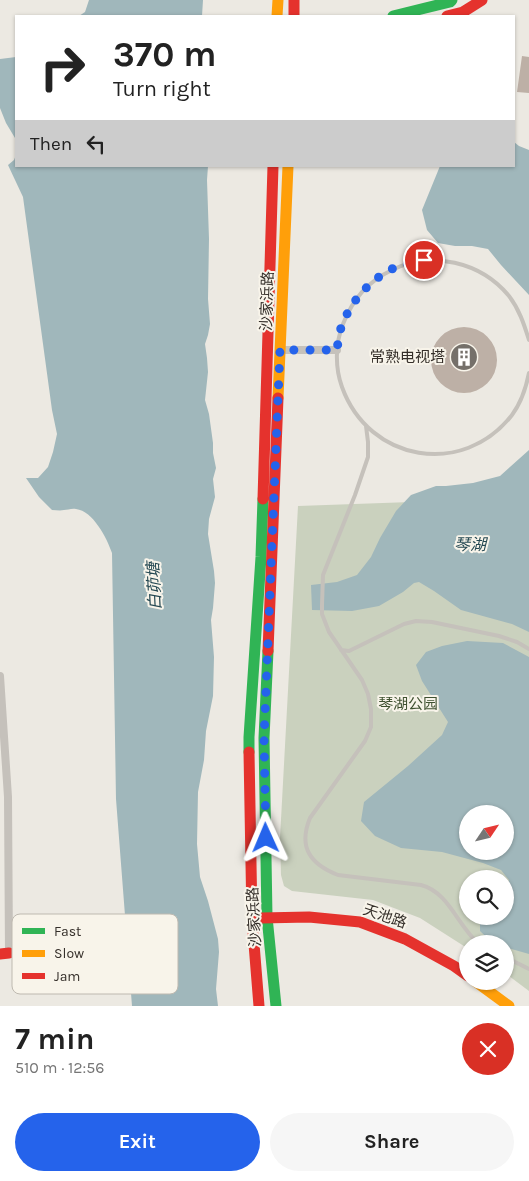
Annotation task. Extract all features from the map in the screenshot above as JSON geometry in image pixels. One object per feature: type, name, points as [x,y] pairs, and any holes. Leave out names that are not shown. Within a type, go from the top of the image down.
[{"type":"main road","points":[[278,0],[281,15]]},
{"type":"main road","points":[[294,0],[294,15]]},
{"type":"main road","points":[[396,15],[452,0]]},
{"type":"main road","points":[[451,15],[463,12],[482,0]]},
{"type":"main road","name":"沙家浜路","points":[[259,1006],[252,919],[249,737],[260,557],[273,167]]},
{"type":"main road","name":"沙家浜路","points":[[276,1006],[267,917],[264,738],[288,167]]},
{"type":"main road","name":"天池路","points":[[252,919],[309,917],[360,922],[405,939],[459,970]]},
{"type":"main road","points":[[487,990],[509,1006]]},
{"type":"street","points":[[280,350],[337,350]]},
{"type":"street","points":[[0,676],[8,797],[5,953]]},
{"type":"lane","points":[[529,340],[522,318],[509,296],[491,279],[470,267],[448,261],[424,260],[401,265],[380,276],[362,291],[348,310],[340,332],[336,355],[339,378],[347,401],[360,420],[379,437],[401,449],[426,454],[451,453],[475,446],[496,432],[513,414],[525,392],[529,373]]},
{"type":"lane","points":[[366,426],[368,457],[323,575],[322,614],[329,632],[362,680],[368,694],[371,709],[371,728],[365,741],[310,818],[306,827],[305,841],[308,852],[316,863],[325,870],[338,875],[430,887],[444,901],[470,935]]},
{"type":"lane","points":[[341,650],[349,651],[404,624],[416,621],[432,622],[499,636],[517,642],[529,650]]},
{"type":"lane","points":[[514,962],[529,969]]},
{"type":"green space","name":"琴湖公园","points":[[411,502],[529,590],[529,991],[514,980],[514,935],[459,935],[459,943],[420,918],[373,900],[292,891],[284,886],[281,875],[280,838],[298,506]]},
{"type":"water","points":[[89,0],[203,0],[202,15],[80,15],[85,12]]},
{"type":"water","points":[[15,57],[15,138],[0,108],[0,59]]},
{"type":"water","points":[[515,143],[529,150],[529,295],[488,249],[438,243],[427,230],[422,210],[440,167],[515,167]]},
{"type":"water","name":"白茆塘","points":[[15,158],[15,167],[208,167],[208,299],[210,324],[205,344],[208,372],[205,400],[209,414],[216,468],[213,479],[215,497],[209,519],[208,534],[215,583],[211,620],[214,657],[213,696],[206,731],[204,760],[198,792],[197,844],[200,877],[218,939],[219,952],[216,989],[218,1006],[132,1006],[131,994],[178,994],[178,914],[125,914],[116,799],[112,553],[107,540],[94,520],[82,511],[74,509],[52,510],[39,497],[26,478],[38,478],[48,467],[57,434],[52,410],[23,197],[8,165]]},
{"type":"water","name":"琴湖","points":[[529,450],[529,632],[512,624],[461,610],[419,582],[414,583],[379,606],[352,611],[312,610],[311,585],[337,582],[357,575],[371,557],[396,511],[411,495],[436,486],[473,483],[500,476]]},
{"type":"water","points":[[467,641],[503,643],[529,657],[529,954],[514,950],[514,935],[484,935],[480,931],[480,925],[514,925],[514,870],[501,870],[472,860],[514,860],[514,805],[459,805],[459,857],[442,852],[401,848],[375,836],[361,821],[364,802],[442,735],[448,722],[422,681],[416,665],[426,652],[442,646]]},
{"type":"building","points":[[522,56],[529,57],[529,93],[517,92]]},
{"type":"building","name":"常熟电视塔","points":[[464,327],[477,330],[487,337],[494,347],[497,360],[494,373],[487,383],[477,390],[464,393],[451,390],[441,383],[434,373],[431,360],[434,347],[441,337],[451,330]]},
{"type":"traffic: fast","points":[[397,15],[452,0]]},
{"type":"traffic: fast","points":[[249,752],[263,499]]},
{"type":"traffic: fast","points":[[268,651],[264,738],[267,917],[276,1006]]},
{"type":"traffic: slow","points":[[277,15],[278,0]]},
{"type":"traffic: slow","points":[[278,398],[288,167]]},
{"type":"traffic: slow","points":[[487,990],[509,1006]]},
{"type":"traffic: jam","points":[[294,0],[294,15]]},
{"type":"traffic: jam","points":[[451,15],[463,12],[482,0]]},
{"type":"traffic: jam","points":[[263,499],[273,167]]},
{"type":"traffic: jam","points":[[268,651],[278,398]]},
{"type":"traffic: jam","points":[[249,752],[252,919],[259,1006]]},
{"type":"traffic: jam","points":[[261,918],[309,917],[360,922],[405,939],[459,970]]},
{"type":"traffic: jam","points":[[0,954],[9,953]]},
{"type":"place","name":"常熟电视塔","points":[[464,357]]},
{"type":"route","points":[[266,838],[264,738],[280,350],[337,350],[340,332],[348,310],[362,291],[380,276],[401,265],[424,260]]}]
